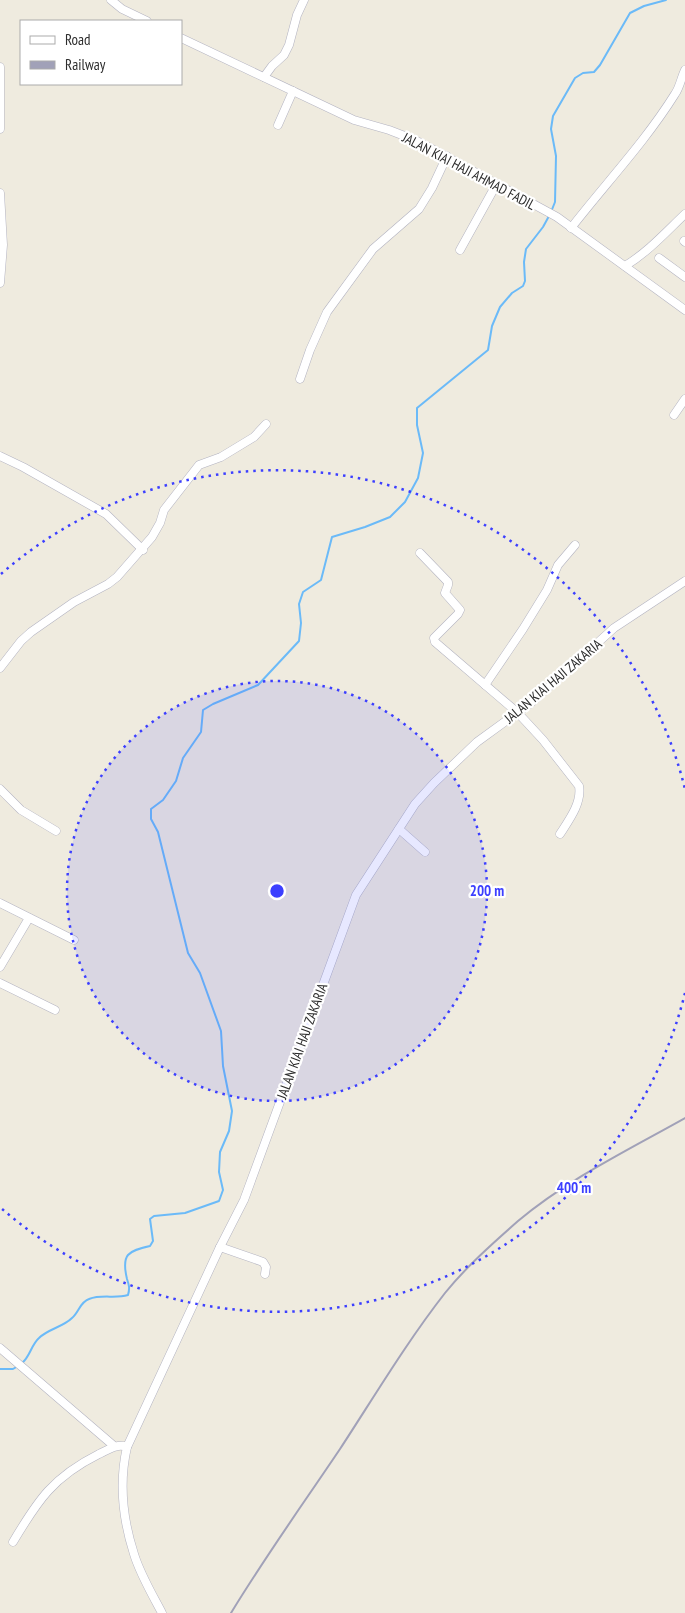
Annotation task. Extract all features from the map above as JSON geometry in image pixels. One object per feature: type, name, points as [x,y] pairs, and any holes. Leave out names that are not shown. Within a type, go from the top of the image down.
[{"type":"street","points":[[112,0],[122,9],[145,20]]},
{"type":"street","points":[[264,77],[284,55],[304,0]]},
{"type":"street","name":"JALAN KIAI HAJI AHMAD FADIL","points":[[182,38],[354,120],[398,133],[447,156],[496,185],[557,217],[685,310]]},
{"type":"street","points":[[0,67],[0,130]]},
{"type":"street","points":[[571,228],[600,190],[613,178],[642,142],[675,94],[685,70]]},
{"type":"street","points":[[278,126],[293,91]]},
{"type":"street","points":[[300,379],[310,350],[327,312],[372,249],[419,209],[432,188],[447,156]]},
{"type":"street","points":[[460,250],[496,185]]},
{"type":"street","points":[[0,193],[3,245],[0,283]]},
{"type":"street","points":[[625,266],[639,258],[685,214]]},
{"type":"street","points":[[659,258],[684,274]]},
{"type":"street","points":[[674,415],[685,399]]},
{"type":"street","points":[[0,668],[21,641],[31,632],[74,602],[112,582],[143,550],[160,523],[164,510],[199,465],[221,457],[254,437],[266,424]]},
{"type":"street","points":[[0,456],[106,514],[143,550]]},
{"type":"street","points":[[485,685],[523,629],[558,565],[575,545]]},
{"type":"street","points":[[420,553],[448,582],[445,593],[460,610],[434,638],[434,642],[518,713],[543,740],[579,786],[580,794],[570,818],[560,834]]},
{"type":"street","name":"JALAN KIAI HAJI ZAKARIA","points":[[162,1613],[134,1555],[124,1514],[123,1472],[127,1447],[220,1247],[244,1200],[351,906],[360,886],[415,804],[445,772],[477,742],[518,713],[560,678],[614,628],[685,581]]},
{"type":"street","points":[[0,789],[21,810],[56,832]]},
{"type":"street","points":[[399,829],[424,852]]},
{"type":"street","points":[[0,903],[74,940]]},
{"type":"street","points":[[0,967],[29,918]]},
{"type":"street","points":[[0,983],[55,1010]]},
{"type":"street","points":[[220,1247],[264,1262],[266,1266],[265,1274]]},
{"type":"street","points":[[0,1348],[114,1446]]},
{"type":"street","points":[[14,1542],[30,1513],[48,1490],[74,1468],[114,1446],[121,1444],[127,1447]]},
{"type":"waterway","points":[[551,212],[555,202],[556,156],[551,129],[553,116],[575,78],[583,73],[594,72],[600,65],[630,13],[644,6],[666,0]]},
{"type":"waterway","points":[[22,1363],[39,1338],[68,1321],[86,1300],[128,1295],[129,1287],[125,1271],[126,1259],[131,1252],[150,1246],[153,1241],[150,1219],[154,1216],[185,1213],[219,1201],[223,1190],[219,1172],[220,1152],[229,1131],[232,1111],[223,1066],[221,1031],[200,973],[188,953],[158,832],[151,819],[151,809],[163,800],[176,781],[183,758],[201,732],[203,710],[258,685],[299,641],[301,623],[299,604],[303,592],[321,580],[332,537],[390,517],[405,502],[418,478],[423,453],[417,425],[417,408],[488,350],[492,326],[500,307],[512,293],[523,286],[525,281],[524,262],[526,249],[549,216]]},
{"type":"waterway","points":[[0,1369],[13,1369],[18,1366]]},
{"type":"railway","points":[[231,1613],[404,1351],[445,1293],[462,1274],[518,1221],[557,1192],[578,1178],[685,1118]]}]
